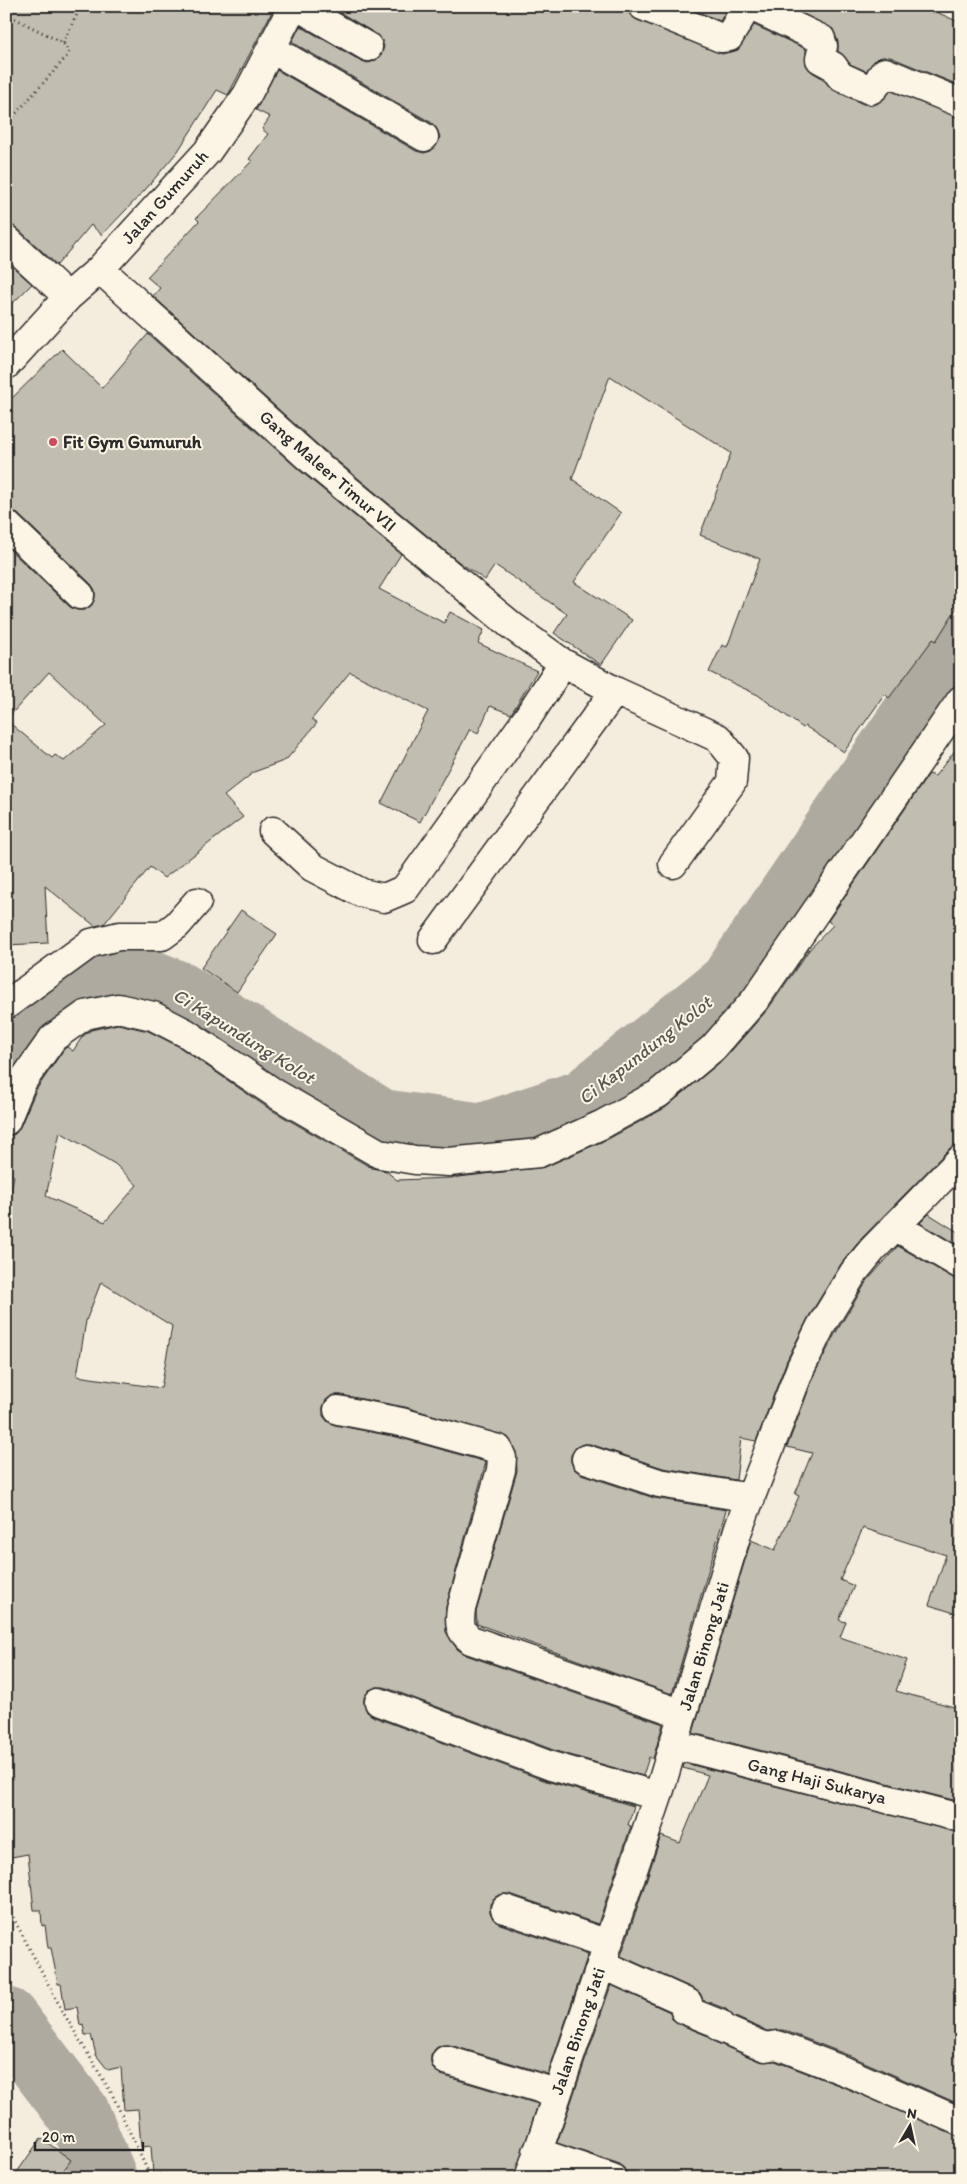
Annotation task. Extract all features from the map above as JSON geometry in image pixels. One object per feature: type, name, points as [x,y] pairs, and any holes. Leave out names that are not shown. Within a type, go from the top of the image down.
[{"type":"street","name":"Jalan Gumuruh","points":[[6,365],[68,296],[100,269],[207,152],[246,95],[272,49],[293,6]]},
{"type":"street","points":[[297,6],[368,47]]},
{"type":"street","points":[[644,6],[721,38],[727,38],[732,34],[748,7],[761,9],[821,39],[823,46],[820,59],[833,66],[840,76],[870,90],[876,88],[882,74],[885,72],[961,103]]},
{"type":"street","points":[[272,49],[424,137]]},
{"type":"street","points":[[6,239],[68,296]]},
{"type":"street","name":"Gang Maleer Timur VII","points":[[100,269],[308,456],[512,626],[563,663],[616,691],[718,738],[734,758],[732,782],[673,864]]},
{"type":"street","points":[[6,524],[80,595]]},
{"type":"street","points":[[273,831],[312,867],[362,893],[384,898],[405,889],[526,720],[563,663]]},
{"type":"street","points":[[433,940],[616,691]]},
{"type":"street","points":[[6,1121],[22,1082],[53,1038],[85,1015],[118,1008],[153,1016],[186,1033],[276,1094],[380,1154],[415,1160],[449,1162],[539,1153],[601,1125],[658,1094],[713,1048],[755,1000],[961,700]]},
{"type":"street","points":[[6,1005],[91,943],[119,936],[162,936],[177,925],[197,902]]},
{"type":"street","name":"Jalan Binong Jati","points":[[529,2178],[556,2093],[658,1796],[738,1530],[801,1366],[821,1326],[854,1272],[894,1226],[961,1159]]},
{"type":"street","points":[[894,1226],[961,1265]]},
{"type":"street","points":[[338,1410],[401,1422],[498,1450],[502,1458],[500,1470],[460,1609],[459,1623],[462,1634],[471,1640],[684,1714]]},
{"type":"street","points":[[586,1459],[659,1483],[750,1498]]},
{"type":"street","points":[[379,1702],[551,1766],[658,1796]]},
{"type":"street","name":"Gang Haji Sukarya","points":[[673,1744],[961,1818]]},
{"type":"street","points":[[505,1910],[604,1954],[688,2003],[685,2010],[720,2024],[721,2028],[764,2047],[777,2045],[847,2072],[961,2122]]},
{"type":"street","points":[[446,2060],[556,2093]]},
{"type":"street","points":[[537,2152],[612,2178]]},
{"type":"path","points":[[63,44],[81,6]]},
{"type":"path","points":[[6,14],[63,44],[67,48],[68,55],[6,125]]},
{"type":"path","points":[[6,1904],[64,2014],[112,2094],[151,2178]]},
{"type":"building","points":[[6,6],[275,6],[228,95],[217,90],[178,151],[145,190],[102,235],[91,225],[57,265],[17,228],[6,224]]},
{"type":"building","points":[[329,6],[628,6],[630,15],[637,20],[722,54],[738,50],[754,25],[806,49],[806,65],[812,72],[822,78],[833,90],[863,104],[877,104],[891,91],[961,118],[961,601],[936,641],[933,639],[889,698],[885,694],[844,752],[805,726],[803,728],[758,695],[709,672],[722,645],[727,647],[760,559],[700,535],[731,453],[610,376],[572,479],[621,513],[574,582],[632,620],[601,665],[554,633],[567,614],[495,565],[485,580],[459,562],[318,445],[153,296],[160,288],[147,277],[199,221],[196,218],[252,161],[249,159],[268,134],[262,129],[270,117],[256,110],[277,70],[416,151],[424,153],[431,151],[437,145],[440,137],[432,123],[292,42],[300,26],[361,61],[368,63],[375,61],[381,55],[384,47],[382,40],[376,34]]},
{"type":"building","points":[[685,6],[729,6],[720,21]]},
{"type":"building","points":[[788,6],[923,6],[961,23],[961,86],[890,57],[876,59],[866,71],[850,64],[838,51],[838,42],[833,29]]},
{"type":"building","points":[[6,261],[32,284],[6,310]]},
{"type":"building","points":[[148,334],[298,469],[401,554],[379,589],[444,623],[450,612],[484,630],[478,643],[537,671],[511,714],[490,706],[478,733],[470,729],[420,822],[381,803],[428,711],[350,672],[312,719],[317,723],[286,760],[254,772],[224,796],[243,817],[164,878],[150,867],[104,924],[95,926],[45,886],[48,943],[6,945],[6,546],[70,607],[77,610],[85,610],[92,605],[95,598],[95,590],[91,584],[17,513],[6,509],[6,404],[62,349],[102,388]],"holes":[[[49,672],[106,725],[64,761],[55,755],[52,758],[6,720]]]},
{"type":"building","points":[[961,743],[961,1144],[950,1148],[861,1239],[841,1264],[808,1318],[787,1360],[756,1441],[741,1438],[736,1480],[663,1468],[590,1444],[576,1447],[571,1455],[574,1469],[581,1474],[654,1498],[726,1510],[672,1694],[477,1624],[476,1612],[517,1471],[516,1452],[508,1437],[405,1407],[341,1395],[332,1395],[326,1400],[323,1407],[323,1416],[328,1422],[335,1425],[397,1437],[486,1462],[446,1607],[446,1632],[457,1649],[466,1655],[663,1724],[653,1759],[649,1757],[643,1776],[556,1751],[384,1687],[369,1690],[364,1697],[367,1712],[374,1717],[546,1781],[634,1806],[628,1825],[631,1826],[598,1924],[510,1894],[502,1894],[495,1897],[490,1904],[490,1912],[493,1919],[500,1924],[588,1954],[548,2074],[450,2045],[442,2045],[436,2048],[431,2055],[431,2064],[434,2070],[441,2075],[538,2104],[514,2178],[160,2178],[160,2173],[153,2174],[151,2146],[141,2147],[138,2109],[124,2110],[121,2067],[108,2070],[96,2055],[91,2035],[85,2035],[83,2024],[80,2025],[77,2007],[65,2009],[61,1984],[58,1984],[51,1948],[48,1948],[45,1925],[42,1926],[41,1910],[34,1910],[28,1854],[6,1858],[6,1213],[14,1176],[6,1174],[7,1136],[15,1134],[20,1127],[36,1090],[64,1049],[67,1047],[73,1051],[82,1037],[91,1030],[118,1024],[148,1031],[178,1046],[268,1108],[372,1168],[386,1171],[397,1180],[450,1178],[545,1167],[608,1139],[665,1108],[725,1058],[768,1009],[809,950],[833,925],[828,921],[929,774],[935,776]],"holes":[[[60,1132],[115,1164],[137,1185],[105,1222],[46,1196]],[[101,1282],[172,1326],[161,1388],[77,1376],[86,1321]]]},
{"type":"building","points":[[241,910],[277,934],[237,992],[201,968]]},
{"type":"building","points":[[929,1214],[961,1234],[961,1247],[920,1223]]},
{"type":"building","points":[[898,1246],[961,1281],[961,1615],[929,1605],[946,1555],[863,1528],[840,1580],[854,1586],[839,1620],[846,1622],[840,1637],[907,1660],[896,1691],[961,1709],[961,1802],[693,1733],[751,1540],[775,1550],[799,1496],[795,1494],[812,1453],[787,1447],[815,1373],[835,1334],[867,1281]]},
{"type":"building","points":[[684,1763],[961,1833],[961,2105],[853,2057],[783,2030],[767,2031],[733,2016],[726,2009],[703,2000],[700,1993],[694,1989],[621,1956],[661,1836],[680,1843],[708,1775],[683,1768]]},
{"type":"building","points":[[611,1985],[670,2012],[672,2019],[679,2024],[708,2036],[715,2042],[759,2061],[775,2061],[841,2086],[961,2137],[961,2178],[627,2178],[624,2168],[617,2163],[557,2143]]},
{"type":"building","points":[[41,2138],[71,2160],[58,2178],[13,2178]]},
{"type":"waterway","name":"Ci Kapundung Kolot","points":[[6,1042],[26,1020],[87,981],[128,972],[178,993],[381,1121],[483,1135],[584,1101],[730,984],[961,645]]},
{"type":"waterway","name":"Ci Kapundung Kolot","points":[[6,2019],[78,2113],[105,2178]]},
{"type":"place","name":"Fit Gym Gumuruh","points":[[53,442]]}]
